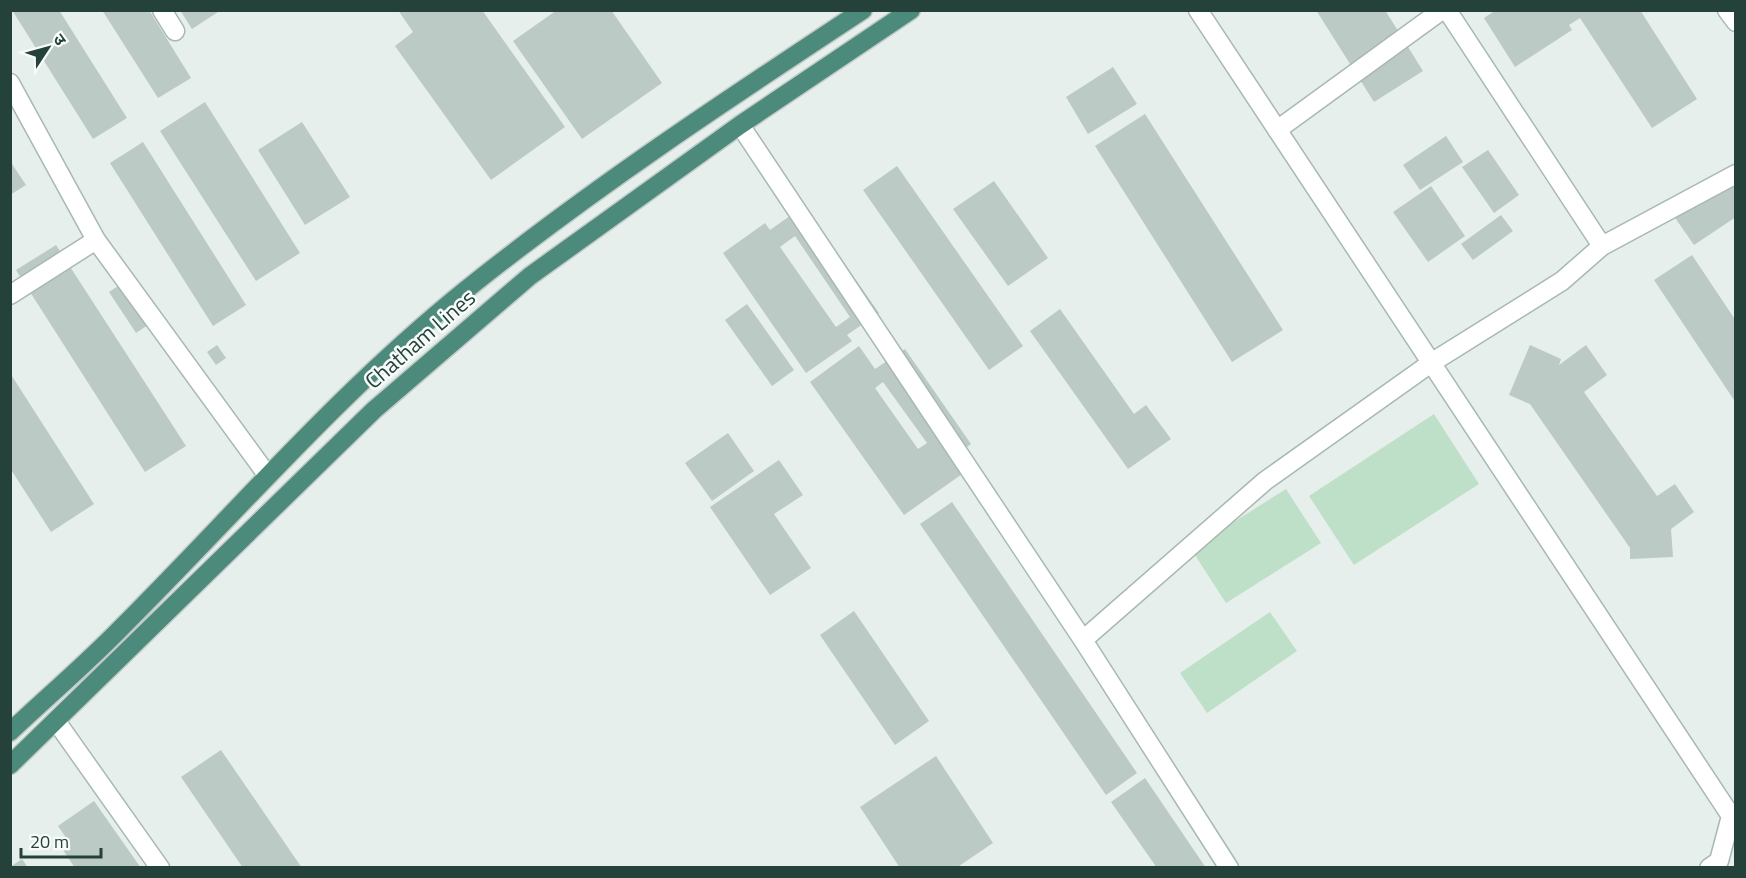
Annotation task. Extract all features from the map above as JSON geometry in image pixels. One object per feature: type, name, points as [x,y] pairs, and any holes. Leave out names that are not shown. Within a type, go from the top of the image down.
[{"type":"highway","name":"Chatham Lines","points":[[10,732],[121,629],[267,476],[404,344],[467,290],[641,159],[863,10]]},
{"type":"highway","name":"Chatham Lines","points":[[10,765],[374,411],[513,291],[606,220],[911,10]]},
{"type":"highway","points":[[121,629],[135,644]]},
{"type":"street","points":[[162,10],[174,32]]},
{"type":"street","points":[[1198,10],[1731,816],[1719,861],[1709,867]]},
{"type":"street","points":[[1277,130],[1442,10]]},
{"type":"street","points":[[1448,10],[1602,246]]},
{"type":"street","points":[[1726,10],[1736,22]]},
{"type":"street","points":[[10,83],[96,240],[267,476]]},
{"type":"street","points":[[740,126],[1083,640],[1229,867]]},
{"type":"street","points":[[1083,640],[1265,481],[1431,363],[1562,281],[1602,246],[1736,174]]},
{"type":"street","points":[[10,295],[96,240]]},
{"type":"street","points":[[56,721],[160,867]]},
{"type":"green space","points":[[1434,414],[1479,484],[1354,565],[1309,496]]},
{"type":"green space","points":[[1286,489],[1321,543],[1226,603],[1191,549]]},
{"type":"green space","points":[[1270,612],[1297,651],[1207,713],[1180,673]]},
{"type":"building","points":[[12,10],[59,10],[127,118],[93,139]]},
{"type":"building","points":[[102,10],[149,10],[191,78],[158,98]]},
{"type":"building","points":[[180,10],[221,10],[192,29]]},
{"type":"building","points":[[398,10],[482,10],[565,127],[491,180],[395,46],[413,32]]},
{"type":"building","points":[[557,10],[611,10],[662,83],[582,139],[513,41]]},
{"type":"building","points":[[1316,10],[1385,10],[1423,71],[1374,102]]},
{"type":"building","points":[[1496,10],[1640,10],[1697,99],[1652,128],[1580,18],[1569,25],[1572,30],[1515,67],[1484,18]]},
{"type":"building","points":[[1113,67],[1137,104],[1088,134],[1066,97]]},
{"type":"building","points":[[205,102],[300,253],[256,281],[160,131]]},
{"type":"building","points":[[1145,114],[1283,330],[1232,362],[1095,146]]},
{"type":"building","points":[[302,122],[350,197],[305,225],[258,150]]},
{"type":"building","points":[[1446,136],[1463,162],[1420,190],[1403,165]]},
{"type":"building","points":[[143,142],[246,305],[213,326],[110,163]]},
{"type":"building","points":[[1488,150],[1519,195],[1494,213],[1462,167]]},
{"type":"building","points":[[10,161],[26,185],[10,195]]},
{"type":"building","points":[[897,166],[1023,346],[989,370],[863,190]]},
{"type":"building","points":[[1736,168],[1736,217],[1694,245],[1671,212]]},
{"type":"building","points":[[994,181],[1048,258],[1008,286],[953,209]]},
{"type":"building","points":[[1431,186],[1465,236],[1428,262],[1393,212]]},
{"type":"building","points":[[804,206],[879,313],[847,335],[852,341],[806,373],[723,253],[765,223],[770,230]],"holes":[[[795,236],[850,317],[836,327],[780,247]]]},
{"type":"building","points":[[1501,215],[1513,231],[1473,260],[1461,244]]},
{"type":"building","points":[[56,245],[186,446],[145,472],[16,270]]},
{"type":"building","points":[[1692,255],[1736,321],[1736,403],[1654,280]]},
{"type":"building","points":[[124,282],[151,323],[136,333],[109,292]]},
{"type":"building","points":[[747,304],[794,370],[772,386],[725,320]]},
{"type":"building","points":[[1060,309],[1134,414],[1146,405],[1171,439],[1128,469],[1030,331]]},
{"type":"building","points":[[217,345],[226,358],[216,365],[207,352]]},
{"type":"building","points":[[1530,345],[1561,359],[1559,365],[1586,345],[1607,375],[1584,392],[1657,496],[1675,484],[1694,512],[1671,529],[1673,557],[1630,559],[1630,548],[1530,404],[1509,395]]},
{"type":"building","points":[[859,346],[875,369],[905,349],[971,444],[954,457],[965,472],[904,515],[810,382]],"holes":[[[883,382],[927,443],[918,449],[875,388]]]},
{"type":"building","points":[[10,373],[94,504],[51,532],[10,468]]},
{"type":"building","points":[[728,433],[754,471],[712,501],[685,463]]},
{"type":"building","points":[[779,460],[803,495],[774,514],[811,568],[770,595],[710,507]]},
{"type":"building","points":[[952,502],[1137,773],[1106,795],[920,524]]},
{"type":"building","points":[[854,611],[929,721],[895,745],[820,635]]},
{"type":"building","points":[[221,750],[302,868],[243,868],[181,777]]},
{"type":"building","points":[[936,756],[993,843],[956,868],[900,868],[860,807]]},
{"type":"building","points":[[1145,778],[1206,868],[1157,868],[1111,802]]},
{"type":"building","points":[[94,801],[141,868],[75,868],[61,847],[69,842],[58,826]]},
{"type":"building","points":[[22,859],[28,868],[10,868],[10,867]]}]
